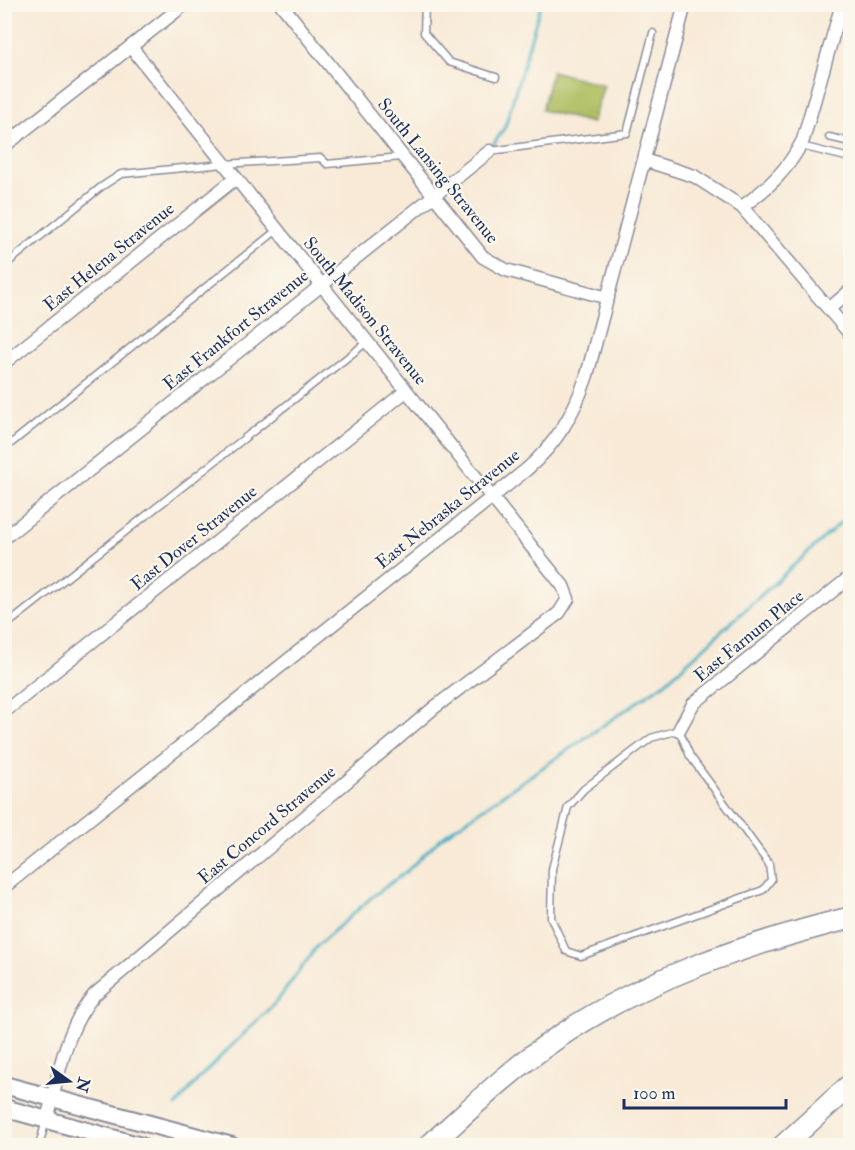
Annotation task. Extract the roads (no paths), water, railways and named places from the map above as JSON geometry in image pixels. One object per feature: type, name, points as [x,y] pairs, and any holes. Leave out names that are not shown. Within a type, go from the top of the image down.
[{"type":"highway","points":[[429,1146],[531,1057],[612,1004],[687,969],[841,920],[850,911]]},
{"type":"highway","points":[[783,1146],[850,1085]]},
{"type":"main road","points":[[4,1085],[232,1146]]},
{"type":"main road","points":[[4,1108],[141,1146]]},
{"type":"street","points":[[4,146],[184,4]]},
{"type":"street","name":"South Lansing Stravenue","points":[[281,4],[483,256],[506,270],[608,298]]},
{"type":"street","name":"East Nebraska Stravenue","points":[[4,887],[537,461],[564,429],[584,384],[685,4]]},
{"type":"street","points":[[742,207],[773,185],[793,161],[800,146],[842,4]]},
{"type":"street","name":"South Madison Stravenue","points":[[131,47],[563,586],[568,599]]},
{"type":"street","points":[[4,125],[15,138]]},
{"type":"street","name":"East Frankfort Stravenue","points":[[4,538],[490,151]]},
{"type":"street","points":[[644,160],[694,176],[742,207],[850,334]]},
{"type":"street","name":"East Helena Stravenue","points":[[4,363],[236,178]]},
{"type":"street","points":[[830,308],[850,291]]},
{"type":"street","name":"East Dover Stravenue","points":[[4,712],[406,391]]},
{"type":"street","name":"East Farnum Place","points":[[679,730],[693,704],[850,578]]},
{"type":"street","name":"East Concord Stravenue","points":[[47,1120],[74,1025],[94,995],[435,707],[559,613],[568,599]]},
{"type":"lane","points":[[425,4],[424,33],[450,62],[496,77]]},
{"type":"lane","points":[[490,151],[627,133],[653,33]]},
{"type":"lane","points":[[829,137],[850,142]]},
{"type":"lane","points":[[800,146],[850,158]]},
{"type":"lane","points":[[4,266],[101,187],[121,174],[321,158],[327,164],[402,157]]},
{"type":"lane","points":[[4,449],[277,230]]},
{"type":"lane","points":[[4,627],[367,342]]},
{"type":"lane","points":[[679,730],[690,756],[769,864],[771,880],[763,890],[581,956],[566,951],[551,918],[552,869],[567,807],[584,789],[651,738],[679,730]]},
{"type":"lane","points":[[39,1146],[47,1120]]},
{"type":"waterway","points":[[493,145],[505,127],[541,4]]},
{"type":"waterway","points":[[176,1106],[201,1076],[278,1000],[318,945],[372,897],[407,871],[442,837],[666,682],[850,514]]}]
